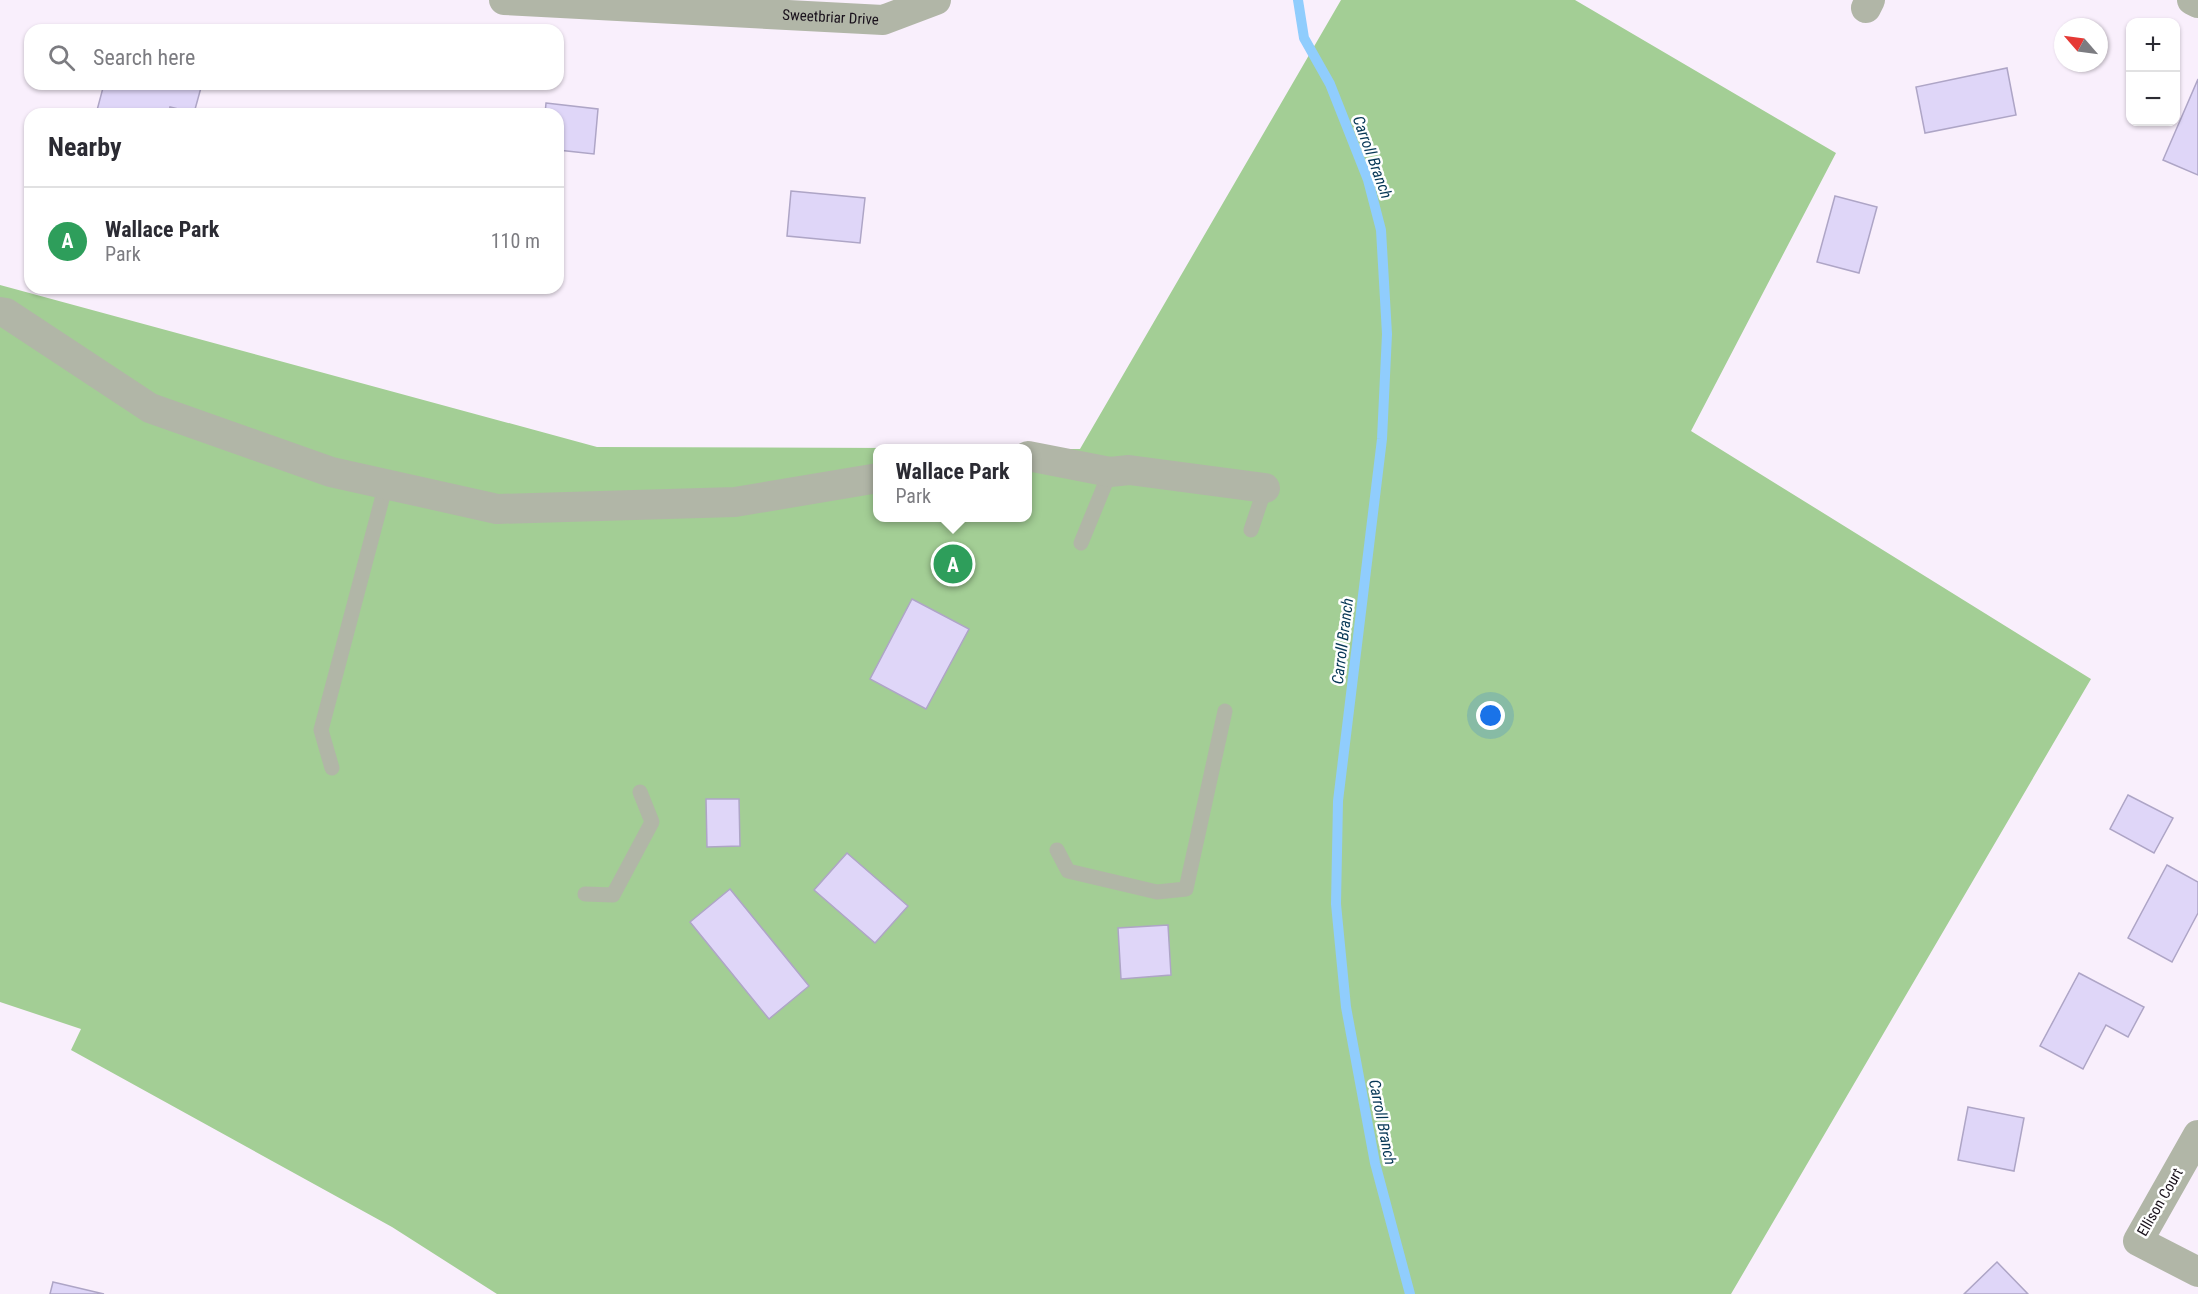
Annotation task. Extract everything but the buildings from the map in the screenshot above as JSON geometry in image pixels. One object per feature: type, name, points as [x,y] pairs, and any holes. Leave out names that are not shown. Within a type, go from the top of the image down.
[{"type":"street","name":"Sweetbriar Drive","points":[[504,0],[883,20],[936,0]]},
{"type":"street","points":[[2192,0],[2198,3]]},
{"type":"street","points":[[0,312],[6,313],[150,408],[331,472],[497,509],[735,502],[873,479]]},
{"type":"street","points":[[1032,457],[1110,472],[1129,470],[1265,488]]},
{"type":"street","name":"Ellison Court","points":[[2198,1135],[2138,1241],[2198,1272]]},
{"type":"lane","points":[[1082,543],[1110,472]]},
{"type":"lane","points":[[332,768],[321,730],[386,484]]},
{"type":"lane","points":[[1251,530],[1265,488]]},
{"type":"lane","points":[[1057,850],[1068,871],[1157,892],[1186,889],[1225,711]]},
{"type":"lane","points":[[585,894],[613,895],[652,822],[640,792]]},
{"type":"green space","points":[[1341,0],[1575,0],[1836,153],[1691,431],[2091,679],[1731,1294],[497,1294],[392,1227],[71,1050],[81,1029],[0,1002],[0,285],[24,292],[24,294],[33,294],[597,447],[873,448],[873,522],[1032,522],[1032,449],[1080,449]]},
{"type":"waterway","name":"Carroll Branch","points":[[1298,0],[1304,38],[1330,84],[1368,180],[1381,230],[1387,334],[1382,439],[1338,801],[1336,904],[1346,1007],[1375,1163],[1410,1294]]},
{"type":"place","name":"Wallace Park","points":[[953,564]]}]
